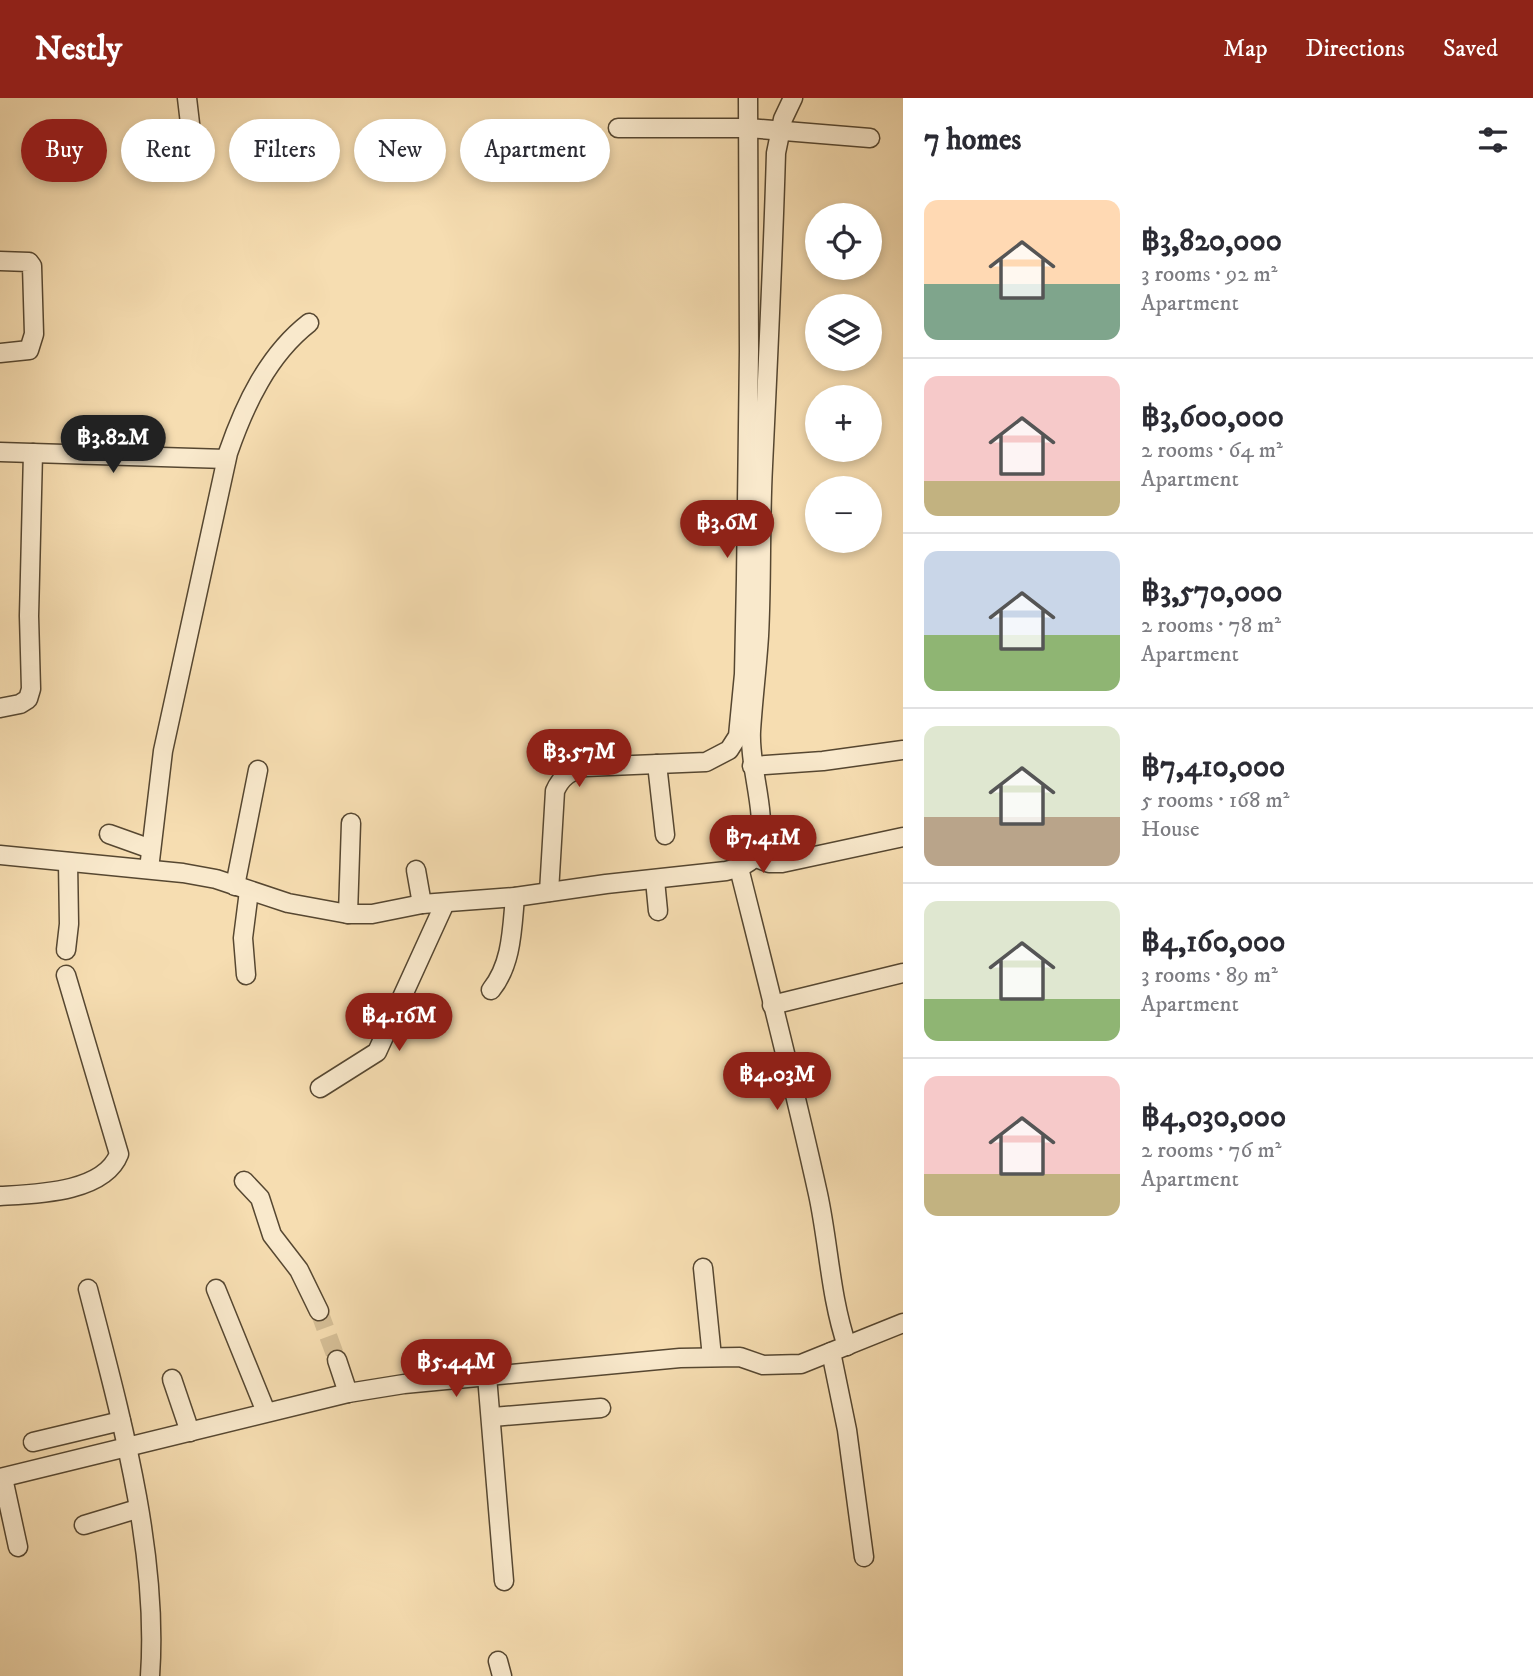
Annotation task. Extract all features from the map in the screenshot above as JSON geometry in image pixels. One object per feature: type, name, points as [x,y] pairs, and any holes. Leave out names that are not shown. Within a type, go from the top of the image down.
[{"type":"street","points":[[187,98],[189,119]]},
{"type":"street","points":[[549,892],[555,791],[560,780],[573,770],[584,767],[706,762],[729,750],[738,736],[744,674],[749,351],[748,98]]},
{"type":"street","points":[[747,862],[759,849],[760,825],[752,766],[751,732],[759,635],[776,153],[793,98]]},
{"type":"street","points":[[618,128],[748,128],[870,138]]},
{"type":"street","points":[[0,261],[29,262],[32,266],[34,334],[29,350],[0,353]]},
{"type":"street","points":[[149,869],[163,751],[226,459],[239,422],[271,363],[309,323]]},
{"type":"street","points":[[0,452],[226,459]]},
{"type":"street","points":[[0,708],[20,704],[28,699],[31,689],[29,617],[33,453]]},
{"type":"street","points":[[752,766],[823,761],[903,750]]},
{"type":"street","points":[[657,764],[665,835]]},
{"type":"street","points":[[246,975],[242,888],[258,770]]},
{"type":"street","points":[[348,914],[351,823]]},
{"type":"street","points":[[109,834],[151,849]]},
{"type":"street","points":[[0,855],[149,869],[216,879],[307,908],[348,914],[373,914],[422,904],[515,898],[655,880],[747,862],[782,863],[903,837]]},
{"type":"street","points":[[66,950],[69,924],[68,862]]},
{"type":"street","points":[[747,862],[772,1005],[823,1217],[846,1430],[864,1557]]},
{"type":"street","points":[[416,870],[422,904]]},
{"type":"street","points":[[655,880],[658,911]]},
{"type":"street","points":[[491,989],[500,978],[508,957],[515,898]]},
{"type":"street","points":[[320,1088],[377,1052],[445,903]]},
{"type":"street","points":[[772,1005],[903,973]]},
{"type":"street","points":[[0,1196],[55,1193],[84,1185],[116,1163],[119,1154],[118,1143],[66,975]]},
{"type":"street","points":[[244,1181],[260,1198],[272,1235],[299,1270],[319,1311]]},
{"type":"street","points":[[703,1268],[712,1357]]},
{"type":"street","points":[[88,1289],[121,1421],[137,1509],[149,1591],[150,1676]]},
{"type":"street","points":[[216,1289],[266,1412]]},
{"type":"street","points":[[18,1547],[1,1478],[348,1393],[487,1376],[712,1357],[740,1357],[763,1365],[801,1364],[903,1323]]},
{"type":"street","points":[[337,1360],[348,1393]]},
{"type":"street","points":[[487,1376],[493,1417],[504,1581]]},
{"type":"street","points":[[172,1378],[190,1432]]},
{"type":"street","points":[[493,1417],[601,1408]]},
{"type":"street","points":[[33,1442],[121,1421]]},
{"type":"street","points":[[84,1525],[137,1509]]},
{"type":"tunnel","points":[[319,1311],[337,1360]]}]
